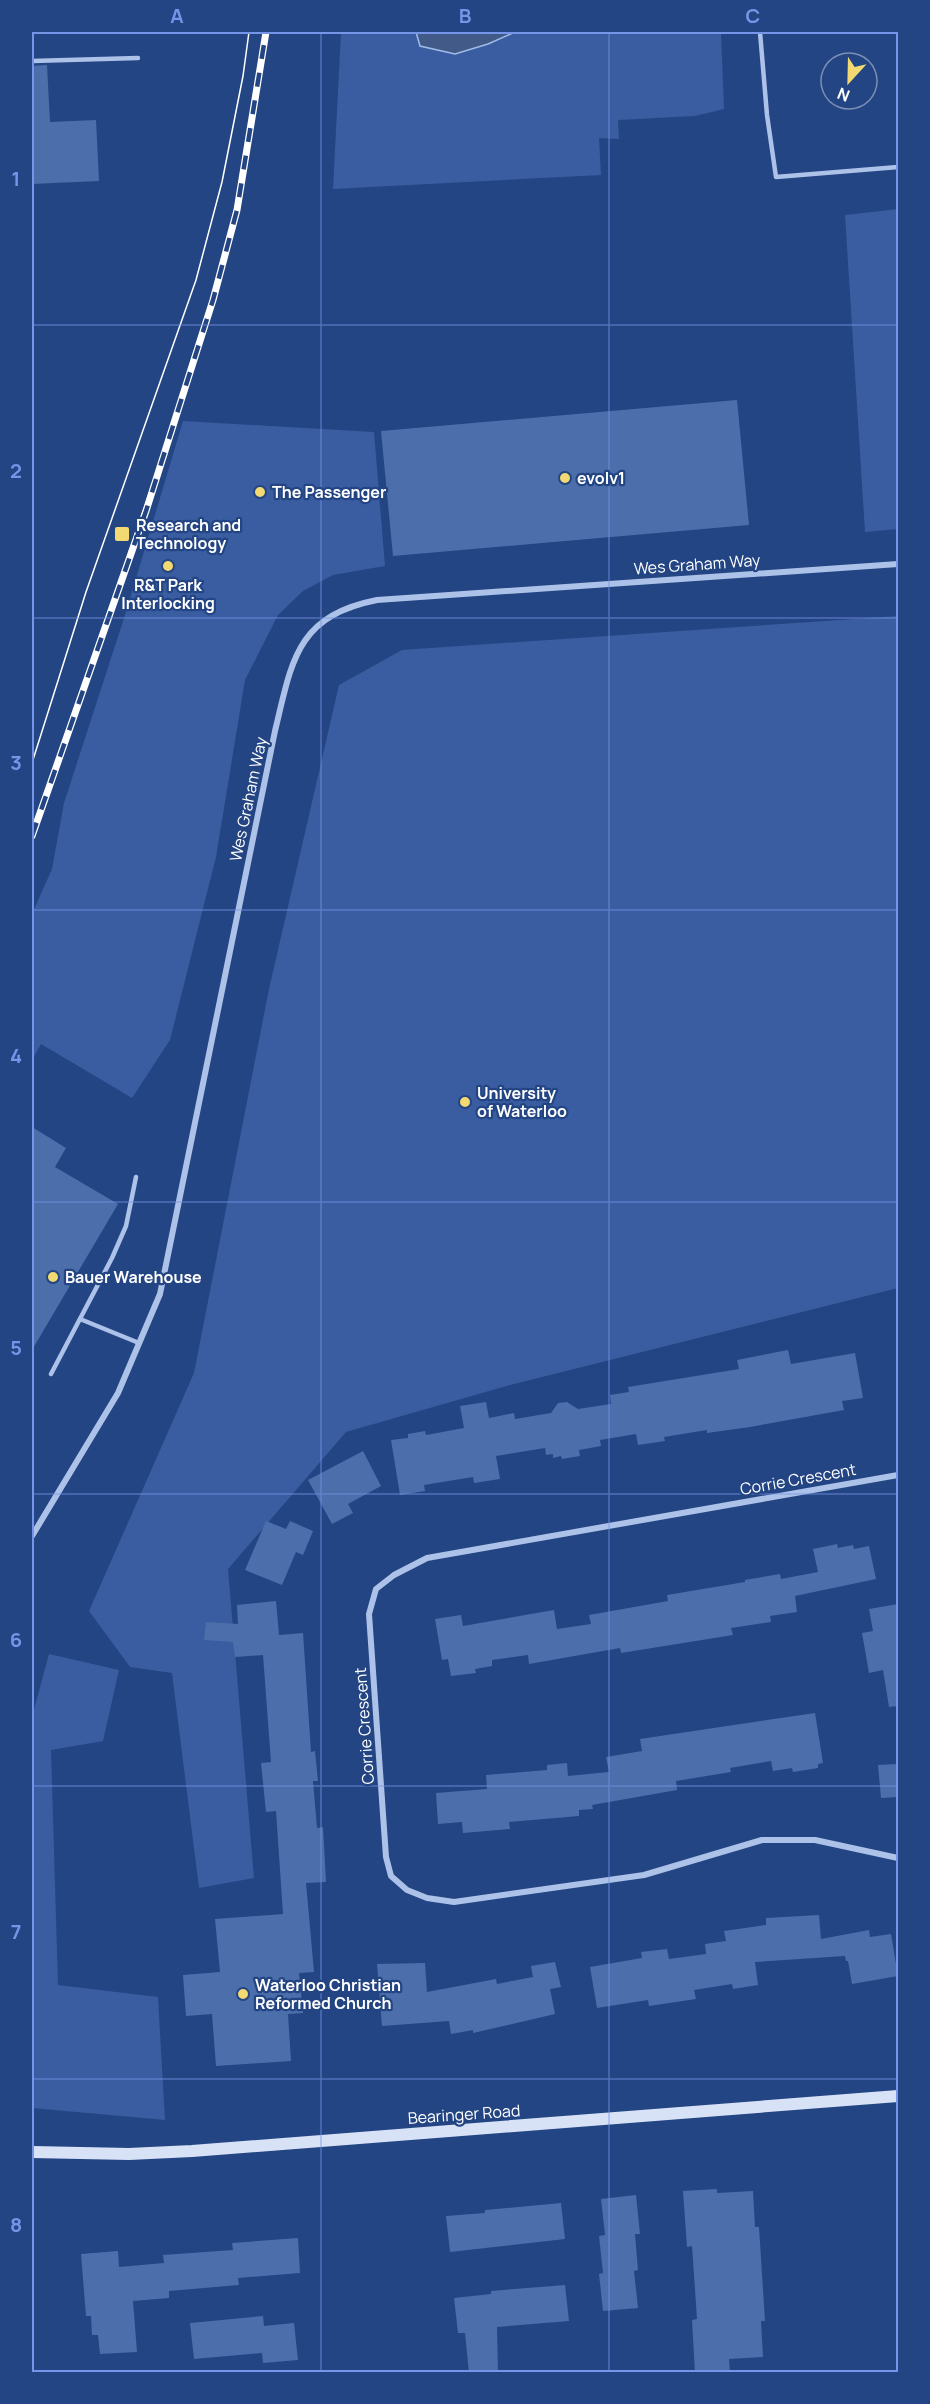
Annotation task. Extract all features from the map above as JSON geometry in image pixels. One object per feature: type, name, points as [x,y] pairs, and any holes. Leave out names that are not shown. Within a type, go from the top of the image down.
[{"type":"street","name":"Wes Graham Way","points":[[32,1536],[118,1393],[160,1294],[275,731],[291,666],[310,633],[327,617],[354,604],[377,600],[898,564]]},
{"type":"street","name":"Corrie Crescent","points":[[898,1475],[427,1558],[394,1575],[376,1589],[369,1614],[386,1857],[391,1876],[407,1890],[427,1898],[454,1902],[561,1887],[644,1875],[762,1840],[815,1840],[898,1858]]},
{"type":"street","name":"Bearinger Road","points":[[32,2152],[129,2154],[192,2151],[898,2096]]},
{"type":"lane","points":[[760,32],[766,115],[776,177],[898,167]]},
{"type":"lane","points":[[32,61],[138,58]]},
{"type":"lane","points":[[51,1374],[112,1258],[126,1226],[136,1177]]},
{"type":"lane","points":[[80,1319],[139,1343]]},
{"type":"shaded area","points":[[341,32],[416,32],[420,46],[455,54],[488,44],[515,32],[721,32],[724,109],[695,116],[618,120],[619,139],[599,138],[601,175],[333,189]]},
{"type":"shaded area","points":[[416,32],[515,32],[488,44],[455,54],[420,46]]},
{"type":"shaded area","points":[[898,209],[898,529],[865,532],[845,215]]},
{"type":"shaded area","points":[[183,421],[374,432],[385,566],[333,575],[303,591],[278,615],[245,680],[216,857],[170,1040],[132,1098],[41,1044],[32,1060],[32,914],[52,869],[64,803],[125,615]]},
{"type":"shaded area","points":[[898,616],[898,1288],[510,1385],[346,1432],[228,1569],[254,1878],[199,1888],[172,1673],[130,1667],[89,1611],[194,1373],[269,989],[339,685],[402,650]]},
{"type":"shaded area","points":[[49,1654],[119,1670],[103,1741],[51,1750],[58,1985],[158,1997],[165,2120],[32,2108],[32,1717]]},
{"type":"building","points":[[47,65],[50,122],[96,120],[99,181],[32,184],[32,66]]},
{"type":"building","name":"evolv1","points":[[737,400],[749,525],[393,556],[381,431]]},
{"type":"building","name":"Bauer Warehouse","points":[[32,1127],[66,1148],[55,1167],[118,1204],[32,1350]]},
{"type":"building","points":[[788,1350],[791,1364],[855,1353],[863,1398],[842,1401],[844,1410],[750,1427],[707,1433],[707,1430],[664,1437],[665,1441],[638,1445],[636,1434],[600,1440],[601,1446],[579,1450],[580,1456],[562,1459],[561,1456],[553,1458],[553,1454],[546,1455],[545,1448],[496,1456],[500,1479],[474,1483],[473,1477],[424,1485],[425,1491],[400,1495],[391,1440],[408,1438],[408,1434],[425,1431],[426,1435],[464,1428],[460,1406],[486,1402],[489,1418],[514,1413],[515,1419],[551,1413],[558,1403],[567,1402],[578,1409],[611,1404],[610,1395],[629,1392],[628,1387],[739,1369],[737,1360]]},
{"type":"building","points":[[363,1451],[381,1486],[348,1504],[353,1513],[332,1524],[308,1480]]},
{"type":"building","points":[[266,1521],[286,1529],[290,1521],[313,1531],[303,1555],[296,1552],[282,1585],[245,1570]]},
{"type":"building","points":[[837,1544],[838,1548],[853,1545],[854,1549],[869,1546],[876,1579],[795,1596],[797,1612],[770,1616],[771,1622],[731,1628],[733,1635],[621,1653],[620,1648],[529,1664],[528,1655],[492,1660],[492,1666],[475,1669],[476,1673],[451,1676],[448,1659],[442,1660],[435,1619],[461,1615],[463,1626],[554,1610],[557,1629],[591,1624],[589,1615],[668,1601],[667,1595],[780,1574],[781,1579],[818,1572],[813,1549]]},
{"type":"building","points":[[276,1601],[279,1635],[303,1633],[311,1752],[315,1751],[318,1781],[313,1781],[317,1828],[323,1827],[326,1882],[306,1883],[314,1972],[299,1973],[303,2013],[288,2014],[291,2061],[216,2066],[212,2014],[186,2016],[183,1975],[220,1972],[215,1919],[283,1914],[276,1811],[266,1812],[261,1763],[271,1762],[263,1655],[235,1657],[233,1642],[204,1640],[206,1622],[238,1624],[237,1605]]},
{"type":"building","points":[[898,1604],[898,1706],[889,1707],[883,1670],[869,1673],[862,1633],[873,1631],[869,1609]]},
{"type":"building","points":[[815,1713],[823,1763],[818,1764],[818,1768],[793,1772],[792,1768],[773,1771],[771,1761],[730,1768],[731,1772],[676,1781],[677,1790],[592,1805],[593,1809],[579,1810],[579,1816],[509,1822],[510,1829],[463,1833],[462,1822],[438,1824],[436,1793],[487,1789],[486,1775],[547,1770],[547,1765],[567,1763],[568,1776],[609,1772],[606,1757],[642,1751],[640,1739]]},
{"type":"building","points":[[898,1764],[898,1797],[881,1798],[878,1765]]},
{"type":"building","points":[[819,1915],[821,1939],[869,1930],[870,1937],[891,1934],[898,1976],[852,1984],[845,1956],[755,1962],[758,1985],[733,1989],[732,1984],[694,1990],[696,1999],[649,2006],[648,2000],[597,2008],[590,1967],[642,1958],[641,1952],[667,1949],[669,1959],[706,1954],[705,1944],[726,1941],[724,1931],[766,1925],[766,1918]]},
{"type":"building","points":[[555,1962],[561,1987],[550,1989],[555,2014],[473,2033],[473,2030],[451,2034],[449,2021],[382,2026],[377,1964],[425,1963],[427,1992],[496,1979],[497,1984],[533,1977],[531,1966]]},
{"type":"building","points":[[717,2189],[717,2193],[753,2191],[755,2227],[759,2227],[765,2321],[761,2321],[763,2357],[729,2359],[730,2373],[695,2373],[692,2320],[697,2319],[692,2246],[687,2247],[683,2191]]},
{"type":"building","points":[[636,2195],[640,2234],[635,2234],[638,2270],[634,2271],[638,2308],[603,2311],[599,2274],[603,2273],[599,2236],[605,2235],[601,2199]]},
{"type":"building","points":[[561,2203],[565,2239],[450,2252],[446,2216]]},
{"type":"building","points":[[298,2238],[300,2273],[238,2278],[239,2285],[169,2291],[169,2298],[133,2301],[137,2352],[100,2354],[98,2335],[92,2335],[91,2316],[86,2316],[81,2254],[118,2251],[119,2267],[164,2263],[163,2255],[233,2250],[232,2243]]},
{"type":"building","points":[[565,2285],[569,2321],[497,2327],[498,2373],[469,2373],[465,2333],[458,2333],[454,2298],[491,2294],[491,2291]]},
{"type":"building","points":[[263,2316],[264,2326],[294,2323],[298,2360],[263,2363],[262,2353],[194,2359],[190,2323]]},
{"type":"tram line","points":[[32,763],[86,592],[196,280],[222,182],[243,76],[249,32]]},
{"type":"tram line","points":[[55,770],[166,444]]},
{"type":"railway","points":[[32,836],[146,511],[213,300],[237,210],[266,32]]},
{"type":"place","name":"evolv1","points":[[565,478]]},
{"type":"place","name":"The Passenger","points":[[260,492]]},
{"type":"place","name":"Research and Technology","points":[[122,534]]},
{"type":"place","name":"R&T Park Interlocking","points":[[168,566]]},
{"type":"place","name":"University of Waterloo","points":[[465,1102]]},
{"type":"place","name":"Bauer Warehouse","points":[[53,1277]]},
{"type":"place","name":"Waterloo Christian Reformed Church","points":[[243,1994]]}]
